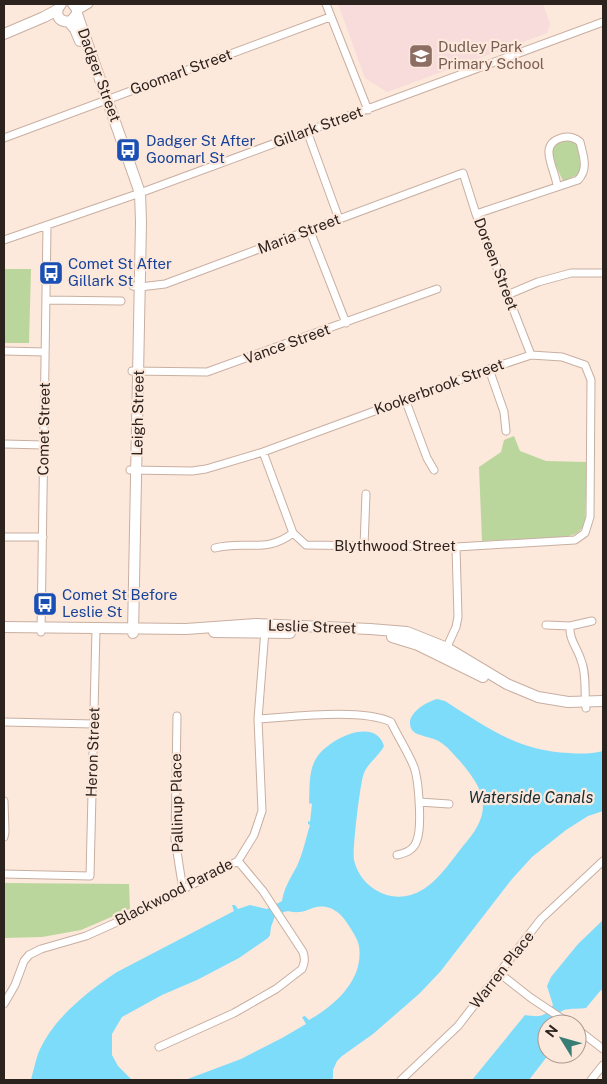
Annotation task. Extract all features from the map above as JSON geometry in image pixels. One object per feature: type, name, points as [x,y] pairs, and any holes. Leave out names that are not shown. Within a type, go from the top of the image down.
[{"type":"street","points":[[4,34],[59,11],[74,19],[76,10],[89,4]]},
{"type":"street","points":[[326,4],[368,110]]},
{"type":"street","name":"Dadger Street","points":[[76,10],[136,194]]},
{"type":"street","name":"Dadger Street","points":[[59,11],[75,29],[105,100]]},
{"type":"street","name":"Goomarl Street","points":[[4,138],[330,17]]},
{"type":"street","name":"Gillark Street","points":[[4,240],[368,110],[603,22]]},
{"type":"street","points":[[307,131],[339,219]]},
{"type":"street","points":[[476,214],[578,180],[584,170],[584,158],[580,142],[573,138],[564,137],[556,139],[548,149],[557,186]]},
{"type":"street","name":"Maria Street","points":[[137,286],[165,284],[463,173]]},
{"type":"street","name":"Doreen Street","points":[[463,173],[476,214],[531,355]]},
{"type":"street","name":"Leigh Street","points":[[131,631],[137,286],[136,194]]},
{"type":"street","name":"Comet Street","points":[[41,630],[47,226]]},
{"type":"street","points":[[310,231],[346,323]]},
{"type":"street","points":[[507,294],[538,282],[571,273],[603,273]]},
{"type":"street","name":"Vance Street","points":[[135,372],[207,372],[437,289]]},
{"type":"street","points":[[47,300],[120,301]]},
{"type":"street","points":[[4,351],[46,352]]},
{"type":"street","name":"Kookerbrook Street","points":[[134,470],[206,470],[263,452],[405,399],[531,355],[562,357],[585,365],[591,380],[590,518],[585,533]]},
{"type":"street","points":[[489,369],[504,412],[506,431]]},
{"type":"street","points":[[405,399],[427,458],[434,470]]},
{"type":"street","points":[[4,444],[44,445]]},
{"type":"street","points":[[215,548],[229,544],[269,545],[282,541],[293,533],[263,452]]},
{"type":"street","points":[[364,546],[366,494]]},
{"type":"street","name":"Blythwood Street","points":[[293,533],[306,545],[456,547],[568,541],[575,540],[585,533]]},
{"type":"street","points":[[4,537],[43,537]]},
{"type":"street","points":[[445,652],[456,627],[458,617],[456,547]]},
{"type":"street","points":[[546,625],[570,626],[592,621]]},
{"type":"street","points":[[570,626],[569,633],[582,660],[585,705]]},
{"type":"street","name":"Leslie Street","points":[[4,627],[96,631],[262,628],[370,629],[407,632],[507,684],[538,697],[603,706]]},
{"type":"street","name":"Blackwood Parade","points":[[4,1004],[15,985],[24,961],[29,955],[41,949],[86,936],[182,890],[238,860],[254,835],[262,811],[258,719],[262,664],[262,628]]},
{"type":"street","name":"Leslie Street","points":[[4,632],[41,630]]},
{"type":"street","name":"Heron Street","points":[[4,874],[90,876],[96,631]]},
{"type":"street","name":"Leslie Street","points":[[585,705],[603,701]]},
{"type":"street","points":[[258,719],[327,715],[372,716],[391,722],[414,767],[419,802],[418,839],[410,850],[404,854],[397,855]]},
{"type":"street","name":"Pallinup Place","points":[[177,716],[175,839],[182,890]]},
{"type":"street","points":[[4,722],[94,724]]},
{"type":"street","points":[[4,801],[4,837]]},
{"type":"street","points":[[419,802],[449,804]]},
{"type":"street","points":[[159,1047],[234,1013],[276,989],[302,969],[305,960],[303,952],[263,891],[238,860]]},
{"type":"street","name":"Warren Place","points":[[401,1080],[458,1026],[541,919],[603,861]]},
{"type":"street","points":[[499,973],[555,1014]]},
{"type":"street","points":[[587,1037],[603,1049]]},
{"type":"street","points":[[592,1080],[603,1065]]},
{"type":"shaded area","name":"Dudley Park Primary School","points":[[338,4],[543,4],[550,24],[547,33],[387,92],[365,78]]},
{"type":"green space","points":[[568,139],[577,143],[581,169],[577,175],[563,181],[553,160],[552,149],[556,143]]},
{"type":"green space","points":[[4,269],[31,269],[29,343],[4,343]]},
{"type":"green space","points":[[514,436],[520,451],[546,461],[587,462],[585,524],[579,532],[564,537],[482,541],[479,467],[501,452],[504,440]]},
{"type":"green space","points":[[4,883],[129,884],[130,909],[81,930],[42,937],[4,938]]},
{"type":"water","name":"Waterside Canals","points":[[437,699],[445,701],[474,720],[518,743],[534,748],[578,754],[603,751],[603,811],[588,816],[566,830],[532,857],[512,879],[440,972],[419,994],[373,1034],[342,1056],[337,1061],[333,1070],[333,1078],[330,1080],[185,1080],[241,1059],[282,1038],[306,1024],[302,1017],[305,1016],[309,1020],[319,1014],[346,990],[357,970],[359,958],[356,937],[341,915],[330,908],[315,907],[300,912],[286,911],[275,916],[268,938],[239,958],[197,980],[162,995],[122,1017],[112,1034],[112,1055],[118,1066],[132,1080],[31,1080],[38,1054],[52,1029],[72,1007],[117,972],[234,911],[232,905],[235,905],[238,909],[250,905],[267,909],[282,901],[286,887],[301,856],[310,825],[308,821],[310,822],[312,804],[309,803],[310,779],[314,762],[323,750],[341,738],[362,732],[371,733],[379,737],[384,746],[366,769],[362,779],[354,854],[358,871],[371,887],[390,896],[412,895],[429,886],[447,867],[476,829],[483,808],[479,789],[459,760],[440,742],[417,734],[412,730],[410,724],[413,714],[422,706]]},
{"type":"water","points":[[603,920],[603,991],[601,990],[586,1008],[566,1010],[558,1014],[544,1014],[553,1005],[547,986],[551,977],[578,944]]},
{"type":"water","points":[[525,1015],[537,1016],[537,1064],[541,1064],[529,1080],[472,1080]]},
{"type":"place","name":"Dudley Park Primary School","points":[[421,56]]},
{"type":"place","name":"Dadger St After Goomarl St","points":[[128,150]]},
{"type":"place","name":"Comet St After Gillark St","points":[[51,273]]},
{"type":"place","name":"Comet St Before Leslie St","points":[[45,604]]}]
